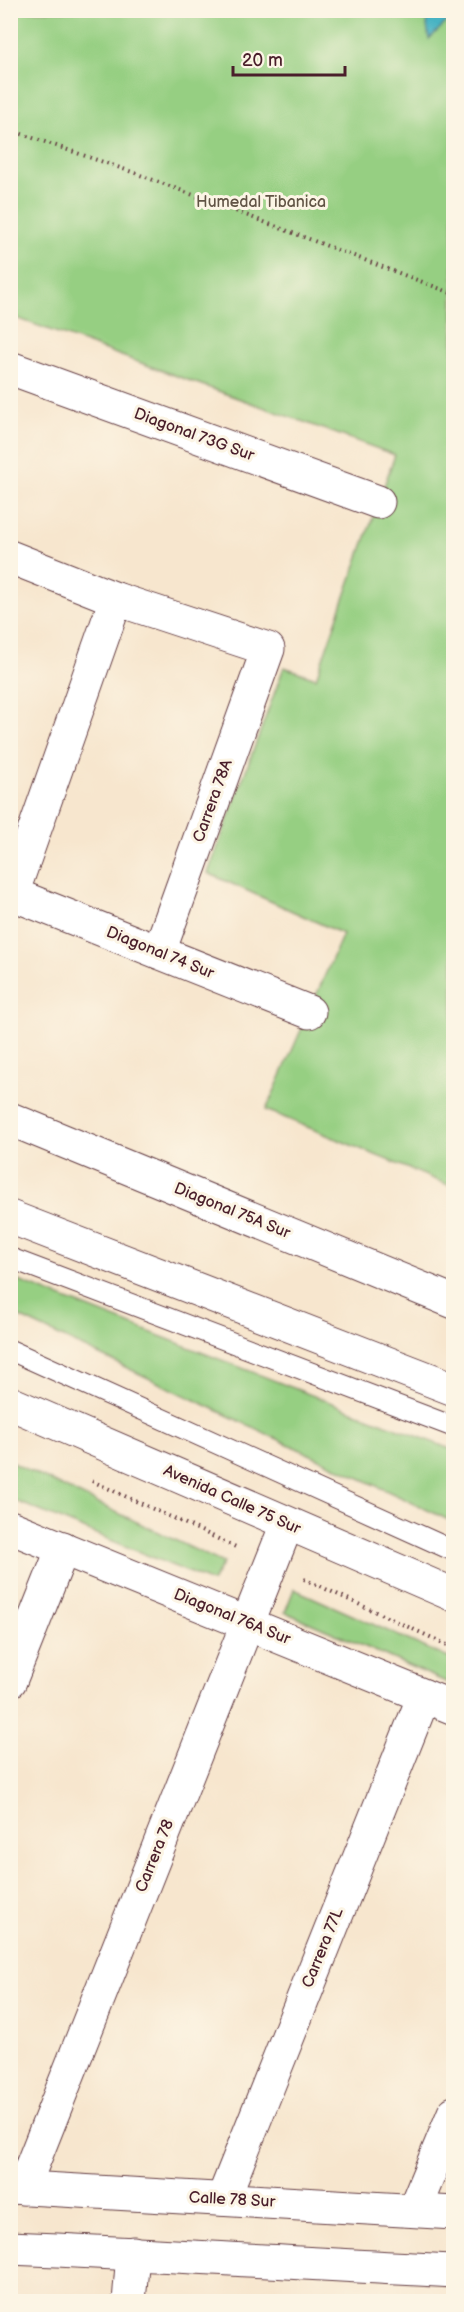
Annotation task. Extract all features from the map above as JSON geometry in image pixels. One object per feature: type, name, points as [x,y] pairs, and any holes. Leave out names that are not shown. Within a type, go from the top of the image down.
[{"type":"street","name":"Diagonal 73G Sur","points":[[10,368],[378,502]]},
{"type":"street","points":[[10,557],[116,599],[11,894]]},
{"type":"street","name":"Carrera 78A","points":[[116,599],[268,649],[159,952]]},
{"type":"street","name":"Diagonal 74 Sur","points":[[11,894],[309,1012]]},
{"type":"street","name":"Diagonal 75A Sur","points":[[10,1119],[453,1302]]},
{"type":"street","points":[[10,1217],[453,1389]]},
{"type":"street","name":"Avenida Calle 75 Sur","points":[[10,1403],[453,1595]]},
{"type":"street","name":"Carrera 78","points":[[17,2187],[287,1524]]},
{"type":"street","name":"Diagonal 76A Sur","points":[[10,1527],[439,1702]]},
{"type":"street","points":[[10,1681],[63,1548]]},
{"type":"street","name":"Carrera 77L","points":[[223,2199],[439,1702]]},
{"type":"street","points":[[414,2210],[453,2113]]},
{"type":"street","name":"Calle 78 Sur","points":[[17,2187],[453,2213]]},
{"type":"street","points":[[10,2248],[453,2271]]},
{"type":"street","points":[[129,2301],[133,2253]]},
{"type":"lane","points":[[10,1258],[453,1427]]},
{"type":"lane","points":[[10,1350],[453,1551]]},
{"type":"path","points":[[10,130],[135,173],[453,294]]},
{"type":"path","points":[[84,1477],[453,1648]]},
{"type":"green space","name":"Humedal Tibanica","points":[[10,11],[453,11],[453,1187],[266,1110],[343,934],[208,873],[284,667],[316,678],[395,455],[11,316]]},
{"type":"green space","points":[[11,1278],[453,1450],[453,1522],[11,1313]]},
{"type":"green space","points":[[10,1462],[223,1563],[212,1582],[11,1499]]},
{"type":"green space","points":[[294,1589],[453,1660],[453,1685],[285,1612]]},
{"type":"water","points":[[425,11],[453,11],[453,16],[429,39]]}]
